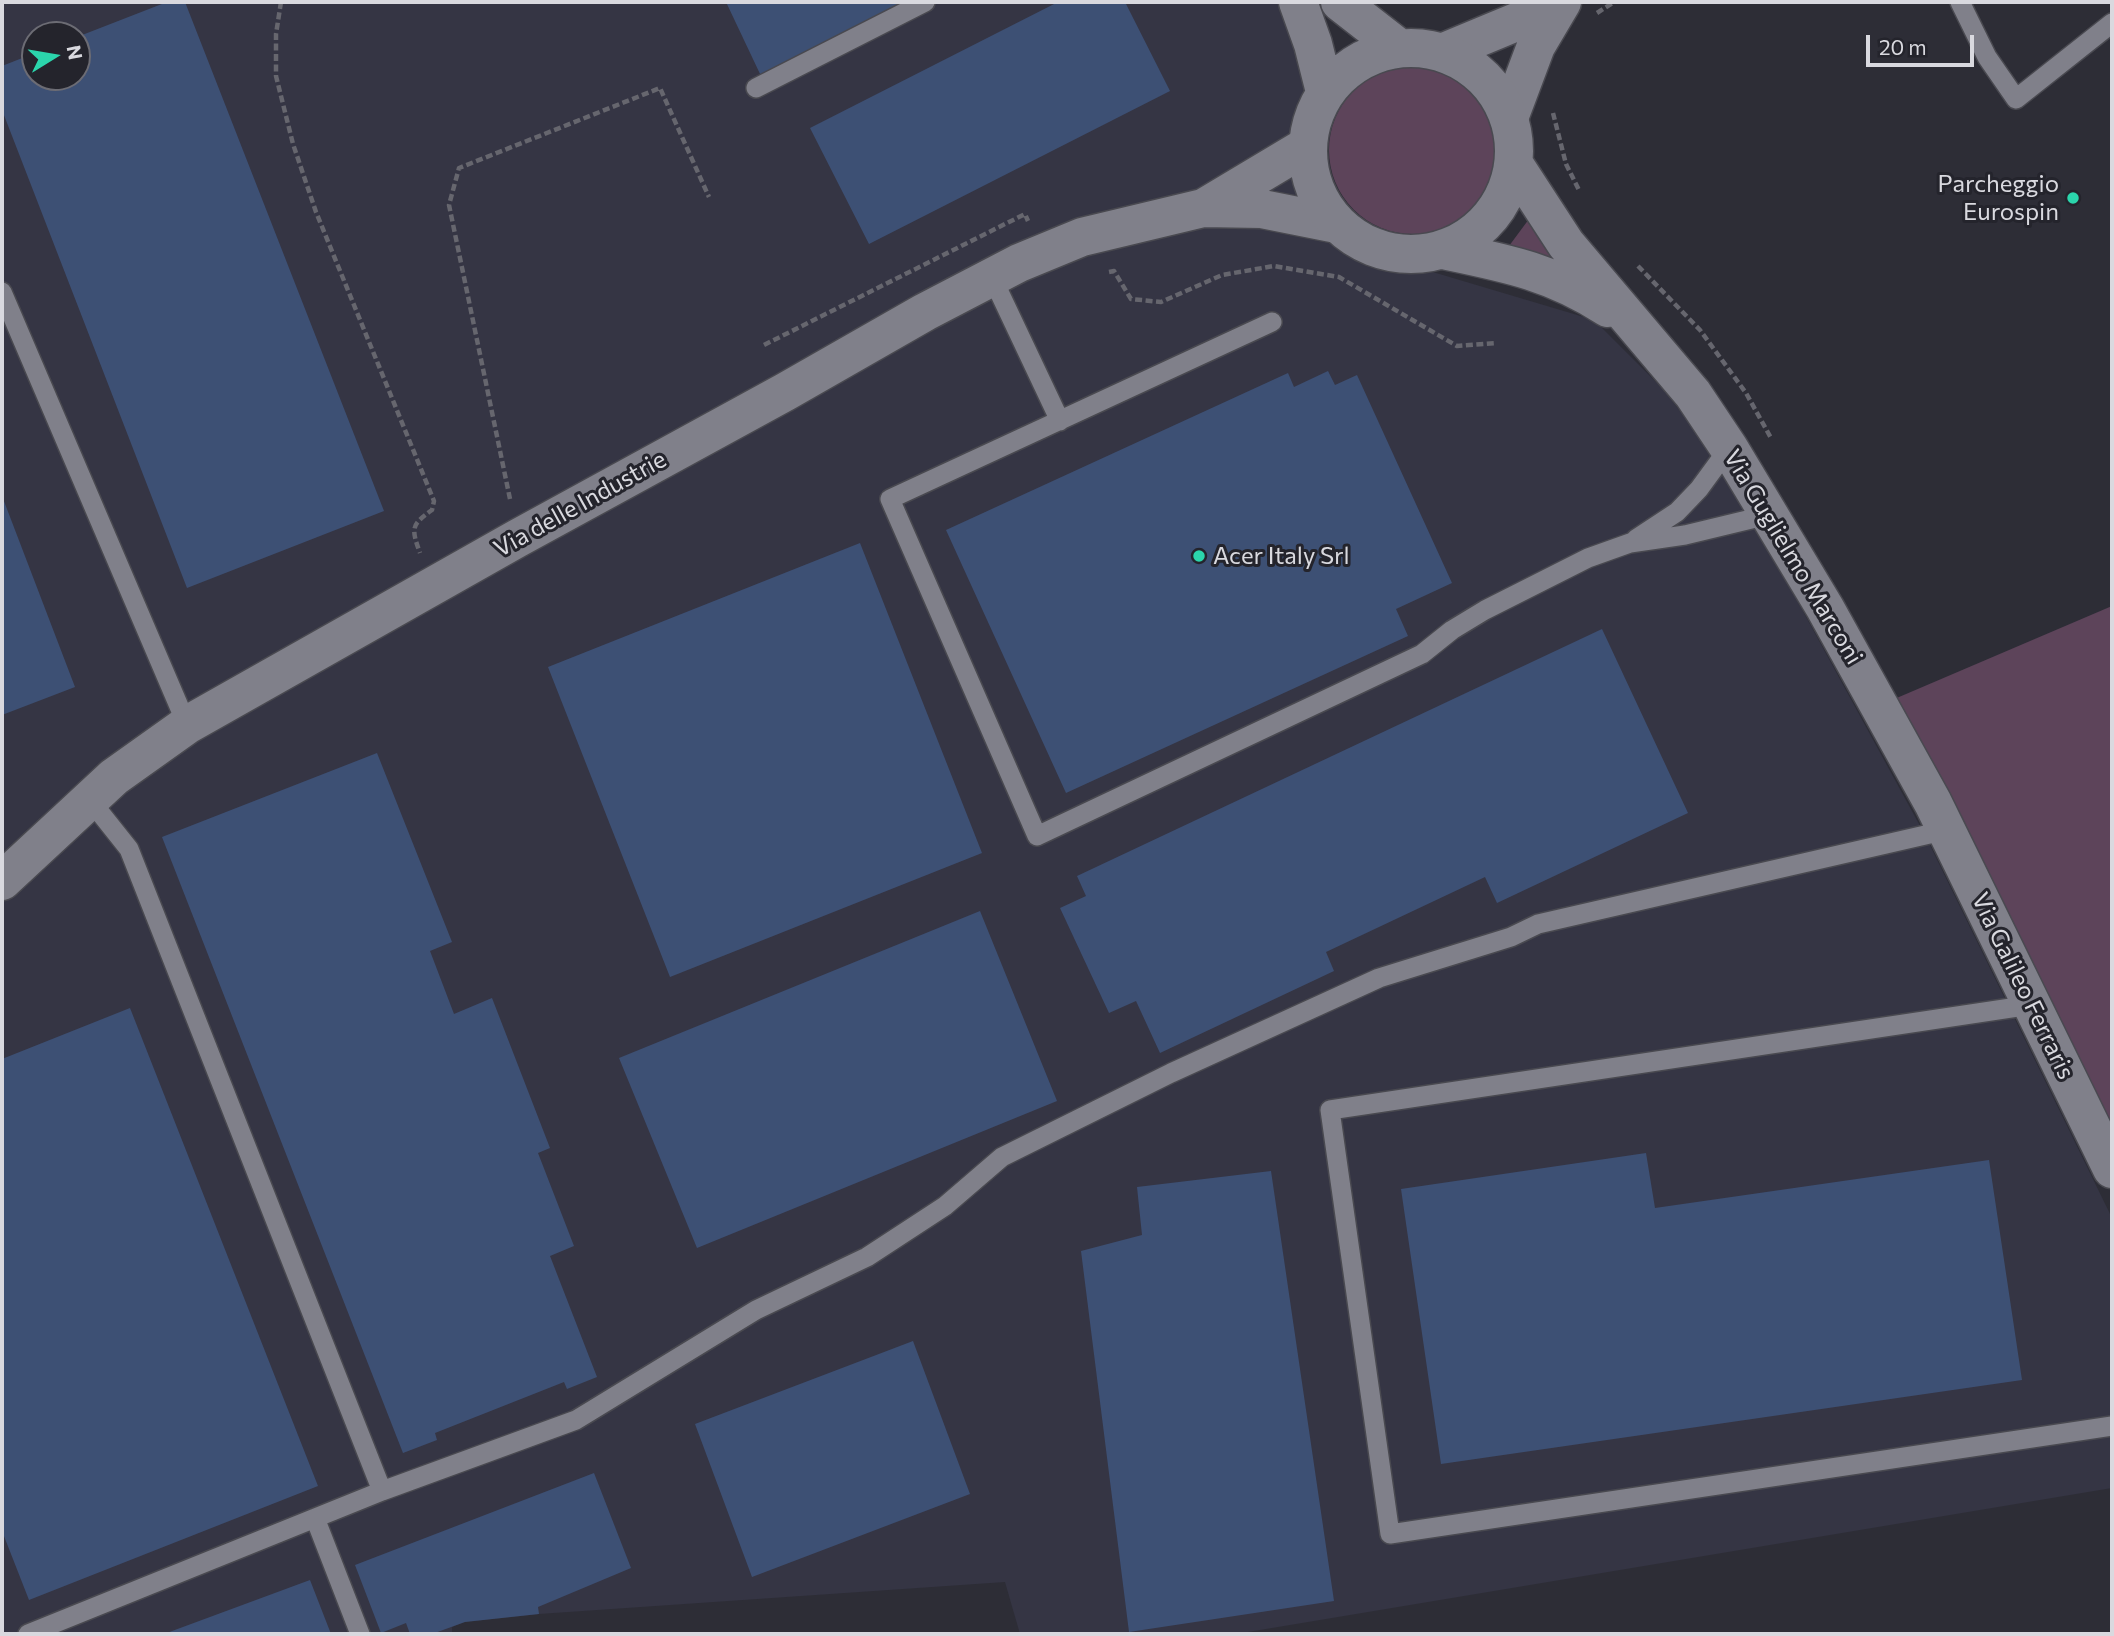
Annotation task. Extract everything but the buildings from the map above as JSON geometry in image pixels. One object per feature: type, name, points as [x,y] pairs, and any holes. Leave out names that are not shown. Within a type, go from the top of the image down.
[{"type":"street","points":[[1297,2],[1313,44],[1325,92]]},
{"type":"street","points":[[1340,2],[1399,48]]},
{"type":"street","points":[[1444,52],[1521,20],[1551,2]]},
{"type":"street","points":[[1510,118],[1536,46],[1578,8]]},
{"type":"street","points":[[1399,48],[1444,52],[1472,67],[1495,90],[1510,118],[1514,141],[1514,164],[1507,192],[1491,217],[1470,237],[1443,250],[1415,255],[1387,252],[1360,242],[1337,224],[1320,201],[1310,175],[1307,146],[1312,118],[1325,92],[1346,70],[1371,55],[1399,48]]},
{"type":"street","name":"Via delle Industrie","points":[[1203,208],[1307,146]]},
{"type":"street","name":"Via Guglielmo Marconi","points":[[1514,164],[1566,244],[1693,394],[1729,448],[1874,694],[1940,817]]},
{"type":"street","name":"Via delle Industrie","points":[[2,881],[114,777],[187,725],[517,538],[992,277],[1082,237],[1203,208],[1262,209],[1337,224]]},
{"type":"street","name":"Via Guglielmo Marconi","points":[[1443,250],[1539,272],[1586,293],[1633,324]]},
{"type":"street","name":"Via Galileo Ferraris","points":[[1940,817],[2112,1169]]},
{"type":"lane","points":[[756,88],[925,2]]},
{"type":"lane","points":[[1960,2],[1987,57],[2017,99],[2112,23]]},
{"type":"lane","points":[[992,277],[1060,421]]},
{"type":"lane","points":[[2,292],[187,725]]},
{"type":"lane","points":[[1272,322],[890,499],[1038,836],[1422,654],[1452,630],[1485,610],[1588,558],[1630,543],[1685,535],[1768,515]]},
{"type":"lane","points":[[1630,543],[1678,512],[1729,448]]},
{"type":"lane","points":[[90,800],[129,849],[382,1491]]},
{"type":"lane","points":[[29,1634],[382,1491],[576,1420],[756,1310],[867,1257],[944,1206],[1002,1157],[1171,1073],[1380,978],[1511,937],[1538,924],[1940,817]]},
{"type":"lane","points":[[2031,1005],[1330,1110],[1390,1534],[2112,1426]]},
{"type":"lane","points":[[315,1518],[360,1634]]},
{"type":"path","points":[[281,2],[276,34],[276,76],[293,144],[316,212],[434,501],[432,510],[415,523],[414,531],[422,557],[439,583]]},
{"type":"path","points":[[1578,8],[1614,2]]},
{"type":"path","points":[[517,538],[449,205],[459,169],[660,88],[709,197]]},
{"type":"path","points":[[1553,110],[1566,164],[1582,195]]},
{"type":"path","points":[[764,345],[1025,214],[1030,223]]},
{"type":"path","points":[[1632,260],[1699,330],[1746,393],[1772,441]]},
{"type":"shaded area","points":[[2,2],[1283,2],[1308,89],[1296,123],[1295,166],[1306,197],[1334,240],[1373,260],[1416,267],[1594,320],[1663,389],[1727,472],[1925,835],[2112,1218],[2112,1488],[1236,1634],[1020,1634],[1005,1582],[539,1614],[464,1622],[452,1627],[452,1634],[2,1634]]},
{"type":"shaded area","points":[[1413,66],[1445,72],[1472,91],[1491,118],[1497,150],[1491,182],[1472,209],[1445,228],[1413,234],[1381,228],[1354,209],[1335,182],[1329,150],[1335,118],[1354,91],[1381,72]]},
{"type":"shaded area","points":[[1529,219],[1552,257],[1509,246]]},
{"type":"shaded area","points":[[2112,606],[2112,1152],[1885,703]]},
{"type":"place","name":"Parcheggio Eurospin","points":[[2073,198]]},
{"type":"place","name":"Acer Italy Srl","points":[[1199,556]]}]
